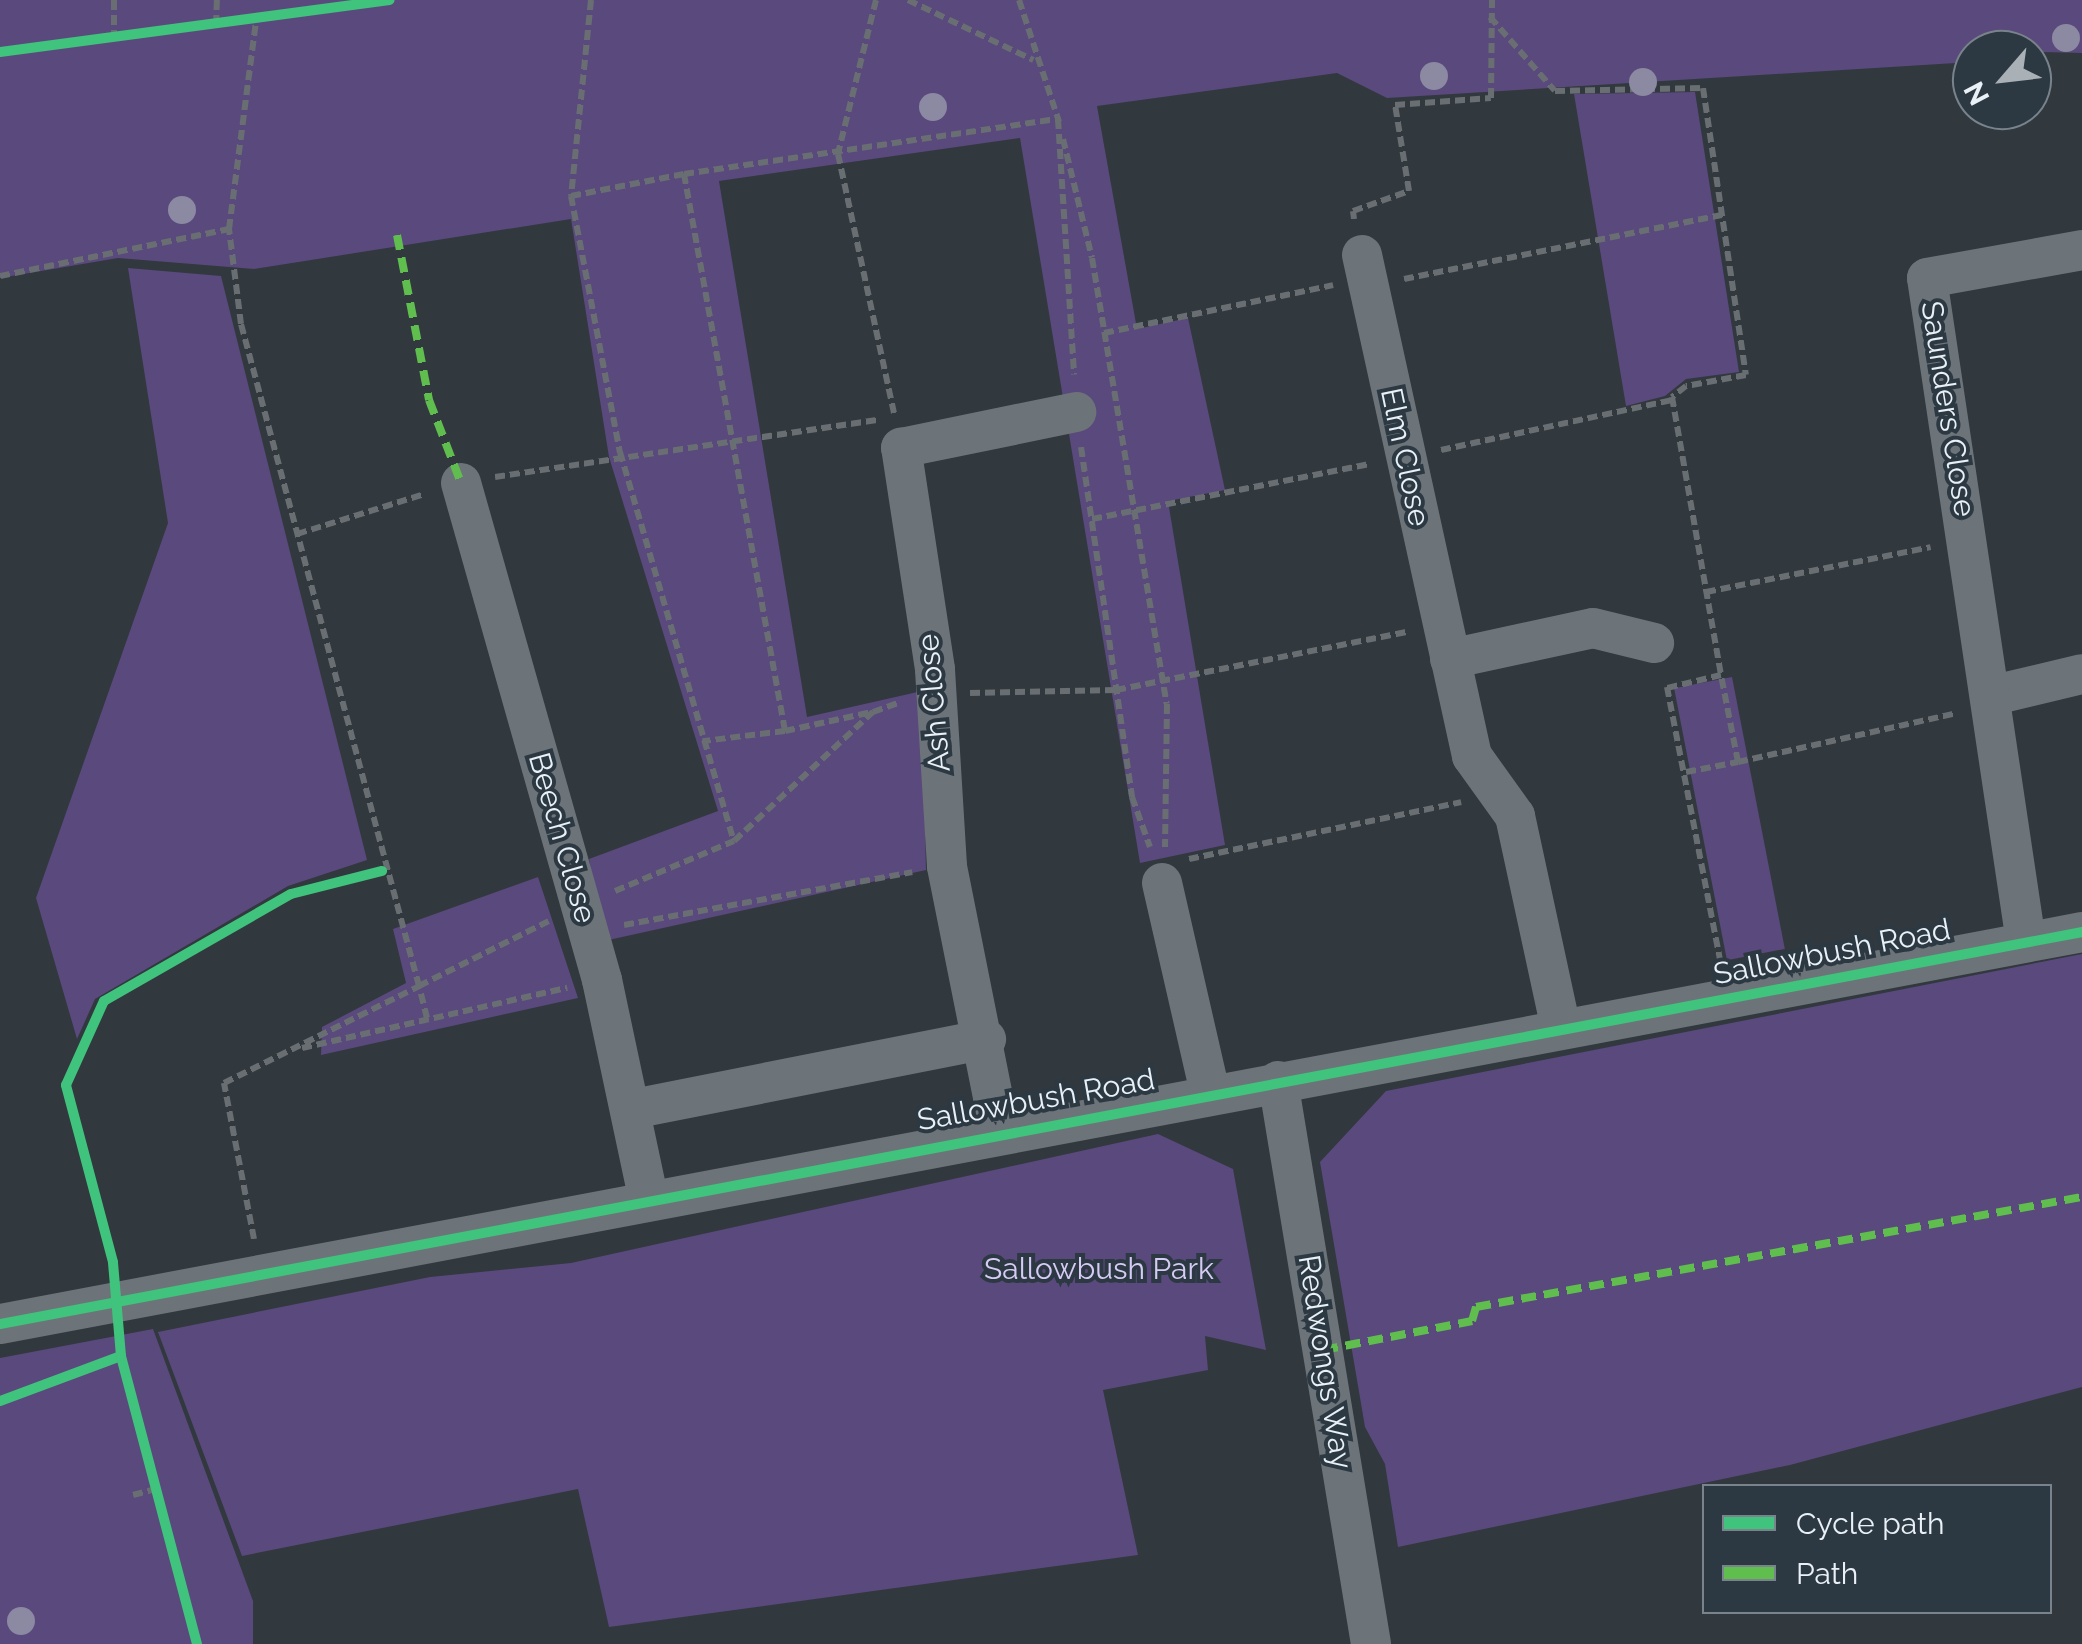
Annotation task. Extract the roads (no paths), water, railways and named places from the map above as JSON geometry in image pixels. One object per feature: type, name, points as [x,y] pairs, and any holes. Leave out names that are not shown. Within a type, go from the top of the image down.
[{"type":"street","name":"Saunders Close","points":[[2026,942],[1995,700],[1927,278],[2082,250]]},
{"type":"street","name":"Elm Close","points":[[1366,273],[1472,756],[1514,816],[1561,1028]]},
{"type":"street","name":"Ash Close","points":[[1000,1132],[986,1038],[946,866],[935,669],[901,448],[1076,412]]},
{"type":"street","name":"Beech Close","points":[[460,483],[602,980],[633,1109],[648,1198]]},
{"type":"street","points":[[1450,659],[1593,628],[1654,643]]},
{"type":"street","points":[[1995,700],[2082,674]]},
{"type":"street","points":[[1163,874],[1210,1094]]},
{"type":"street","name":"Sallowbush Road","points":[[0,1324],[113,1296],[262,1277],[648,1198],[2082,932]]},
{"type":"street","points":[[633,1109],[986,1038]]},
{"type":"street","name":"Redwongs Way","points":[[1278,1081],[1371,1644]]},
{"type":"park label","name":"Sallowbush Park","points":[[1099,1269]]}]
